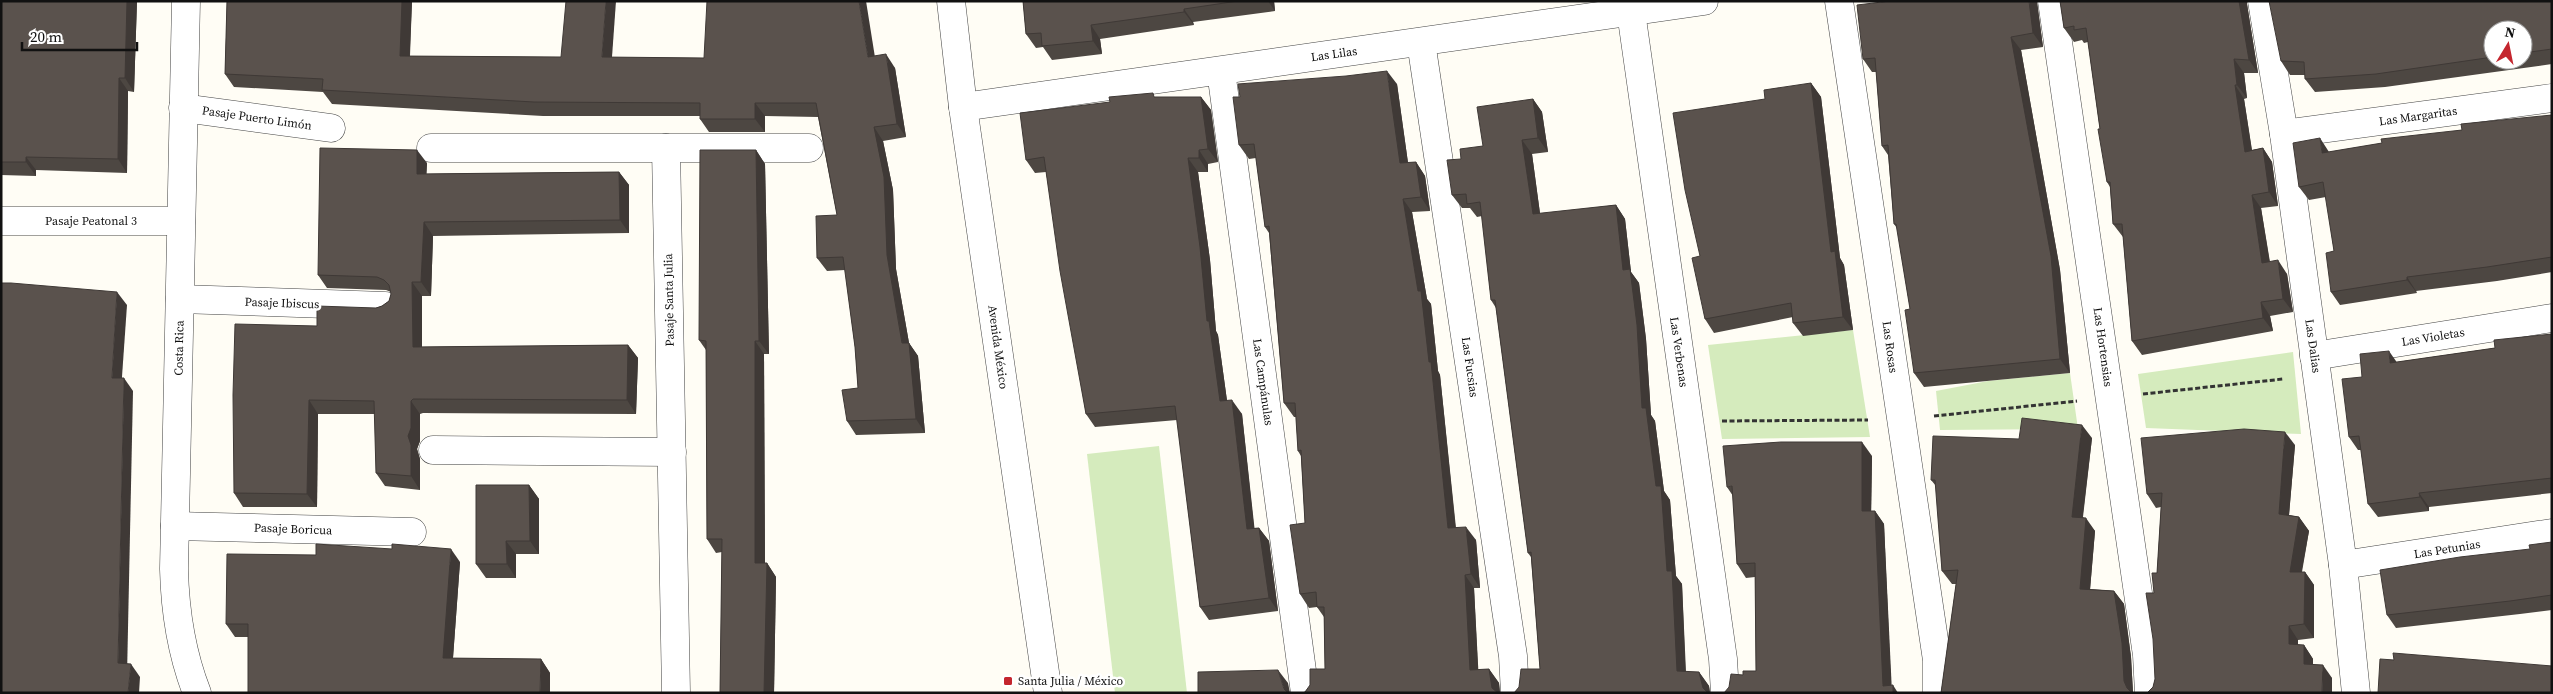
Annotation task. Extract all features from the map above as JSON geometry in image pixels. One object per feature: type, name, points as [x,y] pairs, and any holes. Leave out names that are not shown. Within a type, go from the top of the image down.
[{"type":"street","name":"Costa Rica","points":[[186,1],[175,526],[177,618],[182,647],[196,693]]},
{"type":"street","name":"Avenida México","points":[[951,1],[963,107],[1048,693]]},
{"type":"street","name":"Las Lilas","points":[[963,107],[1704,1]]},
{"type":"street","name":"Las Rosas","points":[[1839,1],[1937,660],[1937,693]]},
{"type":"street","name":"Las Hortensias","points":[[2052,1],[2147,655],[2149,693]]},
{"type":"street","name":"Las Dalias","points":[[2262,1],[2284,134],[2316,365],[2343,565],[2356,693]]},
{"type":"street","name":"Las Verbenas","points":[[1631,12],[1723,660],[1725,693]]},
{"type":"street","name":"Las Fucsias","points":[[1421,42],[1513,656],[1515,693]]},
{"type":"street","name":"Las Campánulas","points":[[1221,71],[1305,693]]},
{"type":"street","name":"Las Margaritas","points":[[2284,134],[2552,98]]},
{"type":"street","name":"Pasaje Puerto Limón","points":[[183,108],[330,128]]},
{"type":"street","points":[[431,148],[810,148]]},
{"type":"street","name":"Pasaje Santa Julia","points":[[666,148],[676,693]]},
{"type":"street","name":"Pasaje Peatonal 3","points":[[1,221],[181,221]]},
{"type":"street","name":"Pasaje Ibiscus","points":[[180,300],[385,306]]},
{"type":"street","name":"Las Violetas","points":[[2316,365],[2552,318]]},
{"type":"street","points":[[433,450],[672,452]]},
{"type":"street","name":"Pasaje Boricua","points":[[175,526],[412,532]]},
{"type":"street","name":"Las Petunias","points":[[2343,565],[2552,533]]},
{"type":"path","points":[[1689,421],[1901,419],[2110,397],[2316,365]]},
{"type":"green space","points":[[1853,330],[1870,437],[1722,439],[1708,345]]},
{"type":"green space","points":[[2293,352],[2301,434],[2146,428],[2138,374]]},
{"type":"green space","points":[[2070,373],[2078,429],[1940,430],[1936,391],[1988,381]]},
{"type":"green space","points":[[1159,446],[1187,693],[1115,693],[1087,454]]},
{"type":"building","points":[[1,1],[127,1],[125,78],[119,78],[118,159],[26,157],[26,162],[1,162]]},
{"type":"building","points":[[227,1],[402,1],[400,56],[561,57],[566,1],[606,1],[602,57],[704,58],[707,1],[859,1],[868,57],[886,54],[897,124],[874,127],[884,177],[887,255],[902,343],[909,343],[916,419],[847,421],[842,390],[858,388],[855,347],[843,257],[817,258],[816,216],[837,215],[816,103],[755,103],[755,119],[700,119],[700,103],[534,102],[322,90],[323,79],[225,74]]},
{"type":"building","points":[[1023,1],[1238,1],[1184,9],[1184,12],[1091,25],[1093,41],[1042,46],[1041,33],[1026,34]]},
{"type":"building","points":[[1890,1],[2029,1],[2033,33],[2011,37],[2051,256],[2060,359],[1914,373],[1905,310],[1910,309],[1896,224],[1894,224],[1888,145],[1882,146],[1875,58],[1863,59],[1857,5]]},
{"type":"building","points":[[2060,1],[2239,1],[2249,60],[2234,59],[2237,85],[2235,85],[2245,152],[2263,148],[2269,192],[2252,195],[2262,263],[2278,260],[2283,299],[2261,302],[2263,318],[2132,341],[2122,224],[2113,224],[2110,182],[2107,182],[2098,129],[2100,129],[2086,28],[2074,30],[2074,26],[2064,28]]},
{"type":"building","points":[[2269,1],[2552,1],[2552,49],[2533,52],[2533,20],[2483,20],[2483,58],[2376,74],[2305,79],[2304,62],[2281,61]]},
{"type":"building","points":[[1387,71],[1400,163],[1416,162],[1421,197],[1403,199],[1418,291],[1421,291],[1429,362],[1431,362],[1448,528],[1466,527],[1471,574],[1465,575],[1470,670],[1489,669],[1492,688],[1498,693],[1303,693],[1310,685],[1310,669],[1325,669],[1324,607],[1317,607],[1316,592],[1300,594],[1290,525],[1305,523],[1301,450],[1298,451],[1295,403],[1284,403],[1269,226],[1265,227],[1254,144],[1239,145],[1233,97],[1240,97],[1238,84]]},
{"type":"building","points":[[1811,83],[1831,252],[1835,251],[1843,317],[1793,323],[1791,303],[1705,319],[1692,258],[1700,256],[1685,190],[1673,113],[1765,99],[1764,90]]},
{"type":"building","points":[[1153,93],[1154,97],[1201,97],[1208,149],[1199,150],[1199,158],[1188,158],[1200,247],[1207,321],[1209,321],[1220,401],[1232,400],[1247,529],[1259,528],[1269,598],[1200,607],[1175,406],[1086,414],[1060,271],[1044,157],[1026,160],[1020,113],[1110,102],[1109,97]]},
{"type":"building","points":[[1533,99],[1538,138],[1522,140],[1533,214],[1616,205],[1623,270],[1630,269],[1637,325],[1642,408],[1646,408],[1656,486],[1661,486],[1667,571],[1672,571],[1677,671],[1699,672],[1703,688],[1708,693],[1514,693],[1519,687],[1521,669],[1540,669],[1531,552],[1528,553],[1495,300],[1491,300],[1480,202],[1467,204],[1466,194],[1452,195],[1447,160],[1461,159],[1460,149],[1483,146],[1477,107]]},
{"type":"building","points":[[2552,115],[2552,257],[2407,277],[2407,280],[2331,292],[2326,253],[2334,251],[2323,182],[2299,187],[2293,143],[2320,138],[2322,153],[2382,143],[2381,139],[2462,130],[2461,124]]},
{"type":"building","points":[[320,148],[417,150],[417,174],[619,172],[620,220],[424,222],[421,282],[412,282],[413,347],[628,345],[627,400],[413,399],[411,401],[411,428],[408,436],[411,445],[411,476],[376,473],[374,401],[309,400],[307,494],[234,493],[233,395],[235,324],[317,326],[317,306],[376,308],[389,301],[391,294],[389,285],[377,277],[318,275]]},
{"type":"building","points":[[700,150],[756,150],[759,341],[755,341],[755,563],[767,563],[764,693],[720,693],[722,539],[707,539],[706,341],[699,340]]},
{"type":"building","points":[[1,283],[117,292],[112,378],[124,378],[118,663],[131,664],[128,693],[1,693]]},
{"type":"building","points":[[2552,334],[2552,478],[2419,493],[2420,497],[2368,504],[2359,436],[2349,437],[2342,379],[2362,377],[2360,354],[2389,351],[2390,363],[2495,348],[2494,340]]},
{"type":"building","points":[[2022,418],[2082,425],[2072,517],[2086,518],[2080,589],[2114,591],[2122,643],[2124,681],[2132,693],[1941,693],[1958,570],[1942,571],[1935,480],[1931,480],[1933,436],[2019,439]]},
{"type":"building","points":[[2244,429],[2285,432],[2279,514],[2299,517],[2290,572],[2305,572],[2304,624],[2289,626],[2289,644],[2304,645],[2304,664],[2323,665],[2322,693],[2147,693],[2153,687],[2155,679],[2153,639],[2146,593],[2154,593],[2152,573],[2157,573],[2162,493],[2147,494],[2141,438]]},
{"type":"building","points":[[1781,442],[1862,442],[1862,511],[1875,511],[1883,686],[1893,685],[1893,693],[1724,693],[1729,687],[1731,674],[1743,675],[1743,671],[1756,671],[1755,563],[1737,564],[1732,486],[1727,487],[1723,446]]},
{"type":"building","points":[[476,485],[529,485],[530,541],[506,541],[507,564],[476,564]]},
{"type":"building","points":[[2552,542],[2552,595],[2387,615],[2380,570],[2460,557],[2530,549],[2529,545]]},
{"type":"building","points":[[316,544],[392,549],[392,544],[451,549],[443,658],[541,659],[540,693],[248,693],[248,624],[226,624],[227,554],[316,555]]},
{"type":"building","points":[[2393,653],[2552,666],[2552,693],[2378,693],[2380,659],[2394,660]]},
{"type":"building","points":[[1278,670],[1284,689],[1288,693],[1198,693],[1198,672]]},
{"type":"place","name":"Santa Julia / México","points":[[1008,681]]}]
